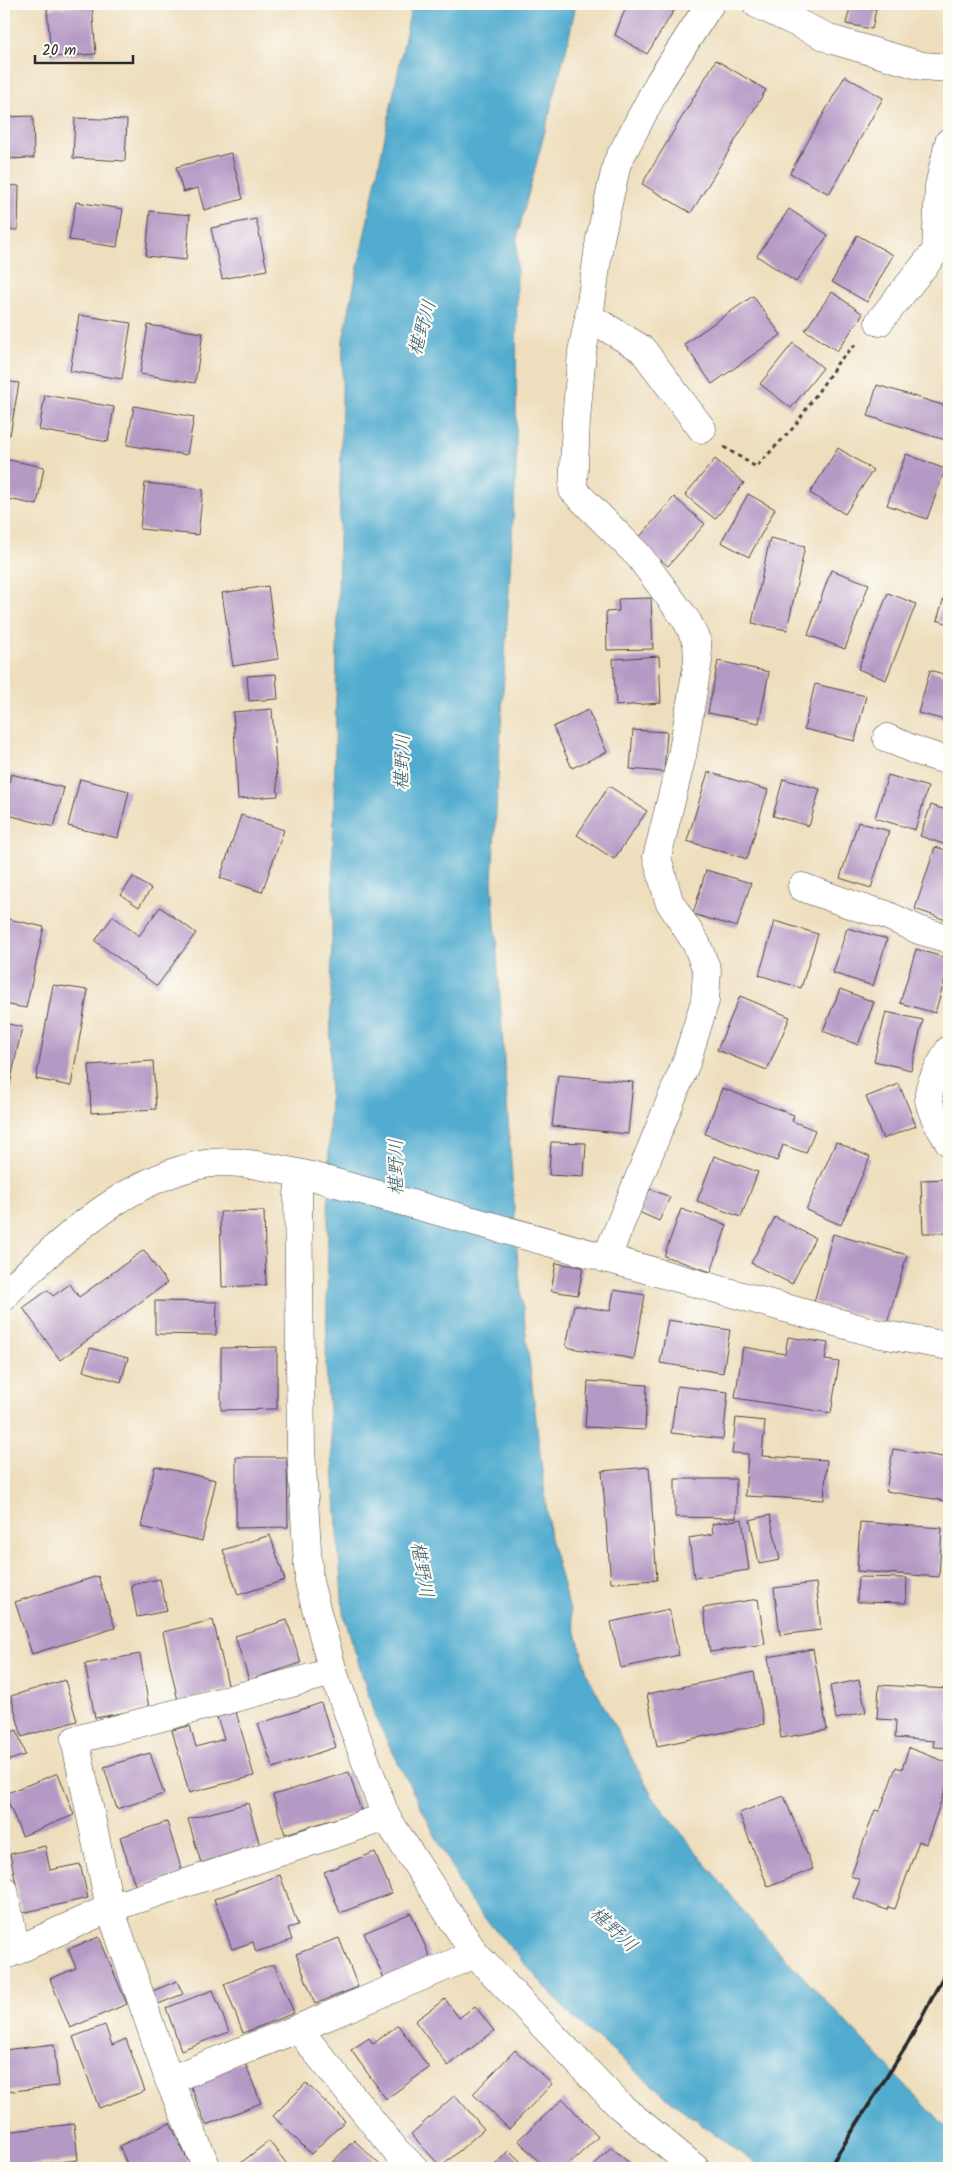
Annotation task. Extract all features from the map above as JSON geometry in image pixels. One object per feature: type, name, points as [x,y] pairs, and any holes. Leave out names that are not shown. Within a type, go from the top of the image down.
[{"type":"street","points":[[606,1258],[686,1063],[705,1001],[707,970],[696,942],[669,901],[657,857],[682,756],[698,661],[697,642],[687,621],[639,556],[573,490],[576,420],[582,352],[600,239],[617,163],[660,81],[710,4]]},
{"type":"street","points":[[757,4],[833,40],[922,66],[949,68]]},
{"type":"street","points":[[879,322],[936,251],[939,186],[949,142]]},
{"type":"street","points":[[589,317],[642,350],[702,429]]},
{"type":"street","points":[[887,738],[917,751],[949,761]]},
{"type":"street","points":[[802,888],[884,914],[919,930],[949,939]]},
{"type":"street","points":[[949,1050],[936,1073],[928,1094],[935,1119],[949,1142]]},
{"type":"street","points":[[4,1297],[70,1234],[132,1191],[175,1172],[207,1163],[256,1164],[306,1175],[523,1234],[875,1333],[949,1346]]},
{"type":"street","points":[[306,1175],[298,1194],[301,1449],[309,1582],[333,1672],[386,1817],[475,1954],[620,2106],[695,2168]]},
{"type":"street","points":[[207,2168],[169,2080],[110,1908],[75,1740],[333,1672]]},
{"type":"street","points":[[4,1890],[10,1953],[110,1908],[386,1817]]},
{"type":"street","points":[[169,2080],[302,2027],[475,1954]]},
{"type":"street","points":[[302,2027],[307,2040],[396,2151],[414,2168]]},
{"type":"path","points":[[702,429],[725,448],[756,468],[794,427],[839,361],[879,322]]},
{"type":"water","name":"椹野川","points":[[412,4],[576,4],[567,46],[517,237],[516,470],[492,880],[518,1266],[550,1538],[588,1676],[652,1796],[756,1927],[949,2131],[949,2168],[761,2168],[676,2105],[571,2016],[467,1898],[375,1717],[343,1612],[326,1369],[333,852],[343,340]]},
{"type":"building","points":[[627,4],[678,4],[647,54],[615,35]]},
{"type":"building","points":[[851,4],[876,9],[872,29],[846,24]]},
{"type":"building","points":[[92,5],[96,54],[51,57],[47,9]]},
{"type":"building","points":[[716,60],[766,90],[691,213],[642,184]]},
{"type":"building","points":[[845,76],[883,98],[829,194],[790,173]]},
{"type":"building","points":[[33,116],[34,158],[4,159],[4,117]]},
{"type":"building","points":[[75,118],[127,120],[125,161],[73,158]]},
{"type":"building","points":[[231,153],[243,199],[204,210],[198,188],[183,192],[176,167]]},
{"type":"building","points":[[4,185],[19,186],[18,230],[4,230]]},
{"type":"building","points":[[76,202],[123,209],[117,247],[69,240]]},
{"type":"building","points":[[789,209],[828,235],[796,282],[757,256]]},
{"type":"building","points":[[150,211],[190,215],[186,260],[146,256]]},
{"type":"building","points":[[256,219],[267,270],[222,279],[211,228]]},
{"type":"building","points":[[857,235],[893,255],[867,302],[832,282]]},
{"type":"building","points":[[832,292],[863,314],[837,351],[805,330]]},
{"type":"building","points":[[753,296],[781,335],[712,384],[684,344]]},
{"type":"building","points":[[79,315],[131,323],[122,379],[70,371]]},
{"type":"building","points":[[148,325],[203,333],[195,383],[140,374]]},
{"type":"building","points":[[793,343],[823,368],[791,408],[760,384]]},
{"type":"building","points":[[4,381],[19,383],[10,435],[4,434]]},
{"type":"building","points":[[877,385],[949,407],[949,427],[945,440],[868,416]]},
{"type":"building","points":[[45,395],[114,407],[108,442],[39,430]]},
{"type":"building","points":[[134,406],[194,417],[187,455],[127,445]]},
{"type":"building","points":[[838,448],[873,470],[845,514],[810,493]]},
{"type":"building","points":[[906,454],[945,469],[927,519],[887,505]]},
{"type":"building","points":[[4,459],[44,467],[37,505],[4,498]]},
{"type":"building","points":[[715,459],[744,483],[715,519],[685,495]]},
{"type":"building","points":[[145,483],[203,489],[198,535],[140,529]]},
{"type":"building","points":[[748,494],[775,509],[749,557],[721,542]]},
{"type":"building","points":[[674,497],[705,524],[668,566],[637,540]]},
{"type":"building","points":[[770,538],[805,546],[787,630],[752,623]]},
{"type":"building","points":[[831,570],[869,584],[845,649],[808,635]]},
{"type":"building","points":[[949,582],[949,624],[937,620]]},
{"type":"building","points":[[268,586],[278,659],[233,666],[222,593]]},
{"type":"building","points":[[888,593],[916,604],[886,680],[858,669]]},
{"type":"building","points":[[651,598],[653,649],[607,650],[606,612],[619,611],[618,599]]},
{"type":"building","points":[[659,656],[661,703],[616,706],[613,659]]},
{"type":"building","points":[[718,661],[769,672],[759,723],[708,713]]},
{"type":"building","points":[[930,670],[949,676],[949,721],[918,713]]},
{"type":"building","points":[[276,674],[278,699],[249,701],[247,676]]},
{"type":"building","points":[[815,684],[866,696],[855,741],[804,729]]},
{"type":"building","points":[[272,709],[278,796],[238,799],[233,712]]},
{"type":"building","points":[[588,710],[607,752],[572,768],[553,727]]},
{"type":"building","points":[[633,730],[667,732],[664,772],[630,769]]},
{"type":"building","points":[[708,772],[768,790],[747,859],[687,841]]},
{"type":"building","points":[[11,774],[64,788],[54,827],[4,814],[4,805]]},
{"type":"building","points":[[888,775],[928,787],[915,830],[875,818]]},
{"type":"building","points":[[80,779],[129,791],[118,838],[68,826]]},
{"type":"building","points":[[783,779],[820,789],[809,826],[773,816]]},
{"type":"building","points":[[609,786],[647,811],[614,859],[577,835]]},
{"type":"building","points":[[931,805],[949,811],[949,846],[920,836]]},
{"type":"building","points":[[241,815],[284,830],[262,892],[220,878]]},
{"type":"building","points":[[858,822],[889,831],[871,888],[840,878]]},
{"type":"building","points":[[935,847],[949,851],[949,921],[915,909]]},
{"type":"building","points":[[706,870],[751,883],[737,927],[693,914]]},
{"type":"building","points":[[133,877],[151,889],[139,907],[121,895]]},
{"type":"building","points":[[160,907],[196,933],[157,986],[95,941],[113,916],[139,936]]},
{"type":"building","points":[[4,918],[44,927],[26,1008],[4,1004]]},
{"type":"building","points":[[775,921],[818,934],[801,988],[759,975]]},
{"type":"building","points":[[847,928],[887,939],[873,986],[833,973]]},
{"type":"building","points":[[916,949],[949,959],[949,965],[935,1013],[900,1003]]},
{"type":"building","points":[[53,985],[88,990],[71,1086],[36,1079]]},
{"type":"building","points":[[840,989],[874,1002],[858,1045],[823,1031]]},
{"type":"building","points":[[740,996],[790,1017],[767,1070],[717,1050]]},
{"type":"building","points":[[886,1012],[923,1020],[911,1070],[874,1061]]},
{"type":"building","points":[[4,1023],[22,1027],[7,1098],[4,1098]]},
{"type":"building","points":[[153,1061],[156,1109],[91,1113],[89,1065]]},
{"type":"building","points":[[558,1075],[633,1082],[628,1134],[552,1126]]},
{"type":"building","points":[[899,1084],[916,1126],[883,1139],[866,1097]]},
{"type":"building","points":[[722,1088],[794,1115],[792,1121],[815,1130],[806,1153],[783,1145],[777,1161],[705,1134]]},
{"type":"building","points":[[551,1142],[586,1143],[584,1177],[549,1175]]},
{"type":"building","points":[[836,1142],[870,1157],[841,1225],[806,1210]]},
{"type":"building","points":[[714,1156],[758,1172],[741,1217],[697,1201]]},
{"type":"building","points":[[949,1179],[949,1233],[923,1233],[921,1180]]},
{"type":"building","points":[[650,1189],[670,1197],[659,1221],[639,1212]]},
{"type":"building","points":[[681,1209],[727,1225],[711,1272],[664,1256]]},
{"type":"building","points":[[264,1211],[266,1285],[222,1287],[220,1212]]},
{"type":"building","points":[[775,1217],[815,1238],[792,1284],[751,1263]]},
{"type":"building","points":[[833,1234],[907,1255],[887,1323],[814,1302]]},
{"type":"building","points":[[144,1250],[167,1283],[60,1360],[23,1308],[48,1290],[53,1296],[70,1284],[79,1297]]},
{"type":"building","points":[[556,1263],[583,1267],[578,1295],[551,1291]]},
{"type":"building","points":[[614,1290],[645,1295],[634,1359],[566,1347],[574,1305],[610,1311]]},
{"type":"building","points":[[155,1301],[217,1302],[216,1335],[155,1334]]},
{"type":"building","points":[[668,1320],[730,1330],[723,1373],[660,1363]]},
{"type":"building","points":[[788,1337],[828,1343],[825,1360],[839,1362],[831,1413],[735,1398],[743,1347],[785,1354]]},
{"type":"building","points":[[277,1347],[277,1409],[221,1410],[221,1348]]},
{"type":"building","points":[[90,1348],[128,1358],[121,1382],[83,1371]]},
{"type":"building","points":[[588,1381],[647,1385],[645,1430],[585,1427]]},
{"type":"building","points":[[677,1386],[728,1392],[723,1439],[671,1433]]},
{"type":"building","points":[[736,1418],[765,1421],[762,1456],[827,1460],[824,1500],[745,1496],[748,1454],[732,1453]]},
{"type":"building","points":[[893,1449],[949,1458],[949,1482],[946,1501],[886,1491]]},
{"type":"building","points":[[236,1457],[287,1457],[288,1527],[236,1528]]},
{"type":"building","points":[[155,1466],[216,1480],[202,1541],[141,1527]]},
{"type":"building","points":[[649,1467],[657,1580],[611,1583],[602,1471]]},
{"type":"building","points":[[675,1479],[736,1479],[736,1518],[675,1517]]},
{"type":"building","points":[[770,1515],[780,1560],[759,1564],[750,1520]]},
{"type":"building","points":[[742,1519],[749,1570],[694,1578],[689,1538],[713,1534],[712,1524]]},
{"type":"building","points":[[860,1522],[942,1528],[939,1577],[857,1571]]},
{"type":"building","points":[[270,1535],[285,1580],[238,1595],[223,1550]]},
{"type":"building","points":[[98,1576],[115,1628],[32,1654],[15,1602]]},
{"type":"building","points":[[858,1577],[907,1578],[906,1603],[857,1602]]},
{"type":"building","points":[[160,1579],[167,1611],[137,1617],[131,1585]]},
{"type":"building","points":[[816,1583],[821,1630],[780,1635],[774,1588]]},
{"type":"building","points":[[758,1599],[765,1644],[710,1652],[703,1608]]},
{"type":"building","points":[[669,1609],[679,1655],[621,1668],[611,1622]]},
{"type":"building","points":[[213,1620],[229,1689],[178,1701],[163,1632]]},
{"type":"building","points":[[287,1620],[301,1663],[249,1680],[235,1636]]},
{"type":"building","points":[[813,1649],[827,1730],[781,1738],[768,1657]]},
{"type":"building","points":[[140,1654],[149,1708],[95,1718],[85,1664]]},
{"type":"building","points":[[754,1672],[764,1724],[657,1746],[647,1694]]},
{"type":"building","points":[[65,1680],[77,1721],[22,1737],[11,1696]]},
{"type":"building","points":[[859,1680],[866,1712],[836,1719],[830,1686]]},
{"type":"building","points":[[879,1685],[949,1689],[949,1748],[933,1747],[934,1741],[895,1738],[896,1720],[877,1719]]},
{"type":"building","points":[[321,1703],[336,1747],[273,1768],[258,1724]]},
{"type":"building","points":[[236,1712],[254,1776],[189,1793],[172,1730],[190,1726],[196,1747],[224,1739],[217,1717]]},
{"type":"building","points":[[17,1730],[25,1755],[4,1762],[4,1734]]},
{"type":"building","points":[[909,1748],[949,1763],[949,1779],[926,1844],[919,1841],[895,1909],[888,1907],[887,1910],[853,1898],[860,1880],[851,1876],[875,1810],[880,1811],[896,1767],[902,1769]]},
{"type":"building","points":[[150,1753],[164,1794],[117,1809],[104,1767]]},
{"type":"building","points":[[349,1772],[361,1811],[285,1834],[273,1795]]},
{"type":"building","points":[[58,1773],[74,1815],[22,1836],[5,1794]]},
{"type":"building","points":[[784,1796],[813,1869],[768,1887],[739,1813]]},
{"type":"building","points":[[248,1803],[260,1846],[201,1863],[188,1819]]},
{"type":"building","points":[[167,1822],[183,1874],[136,1888],[120,1837]]},
{"type":"building","points":[[45,1846],[50,1870],[80,1864],[88,1898],[22,1913],[10,1854]]},
{"type":"building","points":[[375,1852],[392,1893],[340,1913],[324,1872]]},
{"type":"building","points":[[280,1875],[298,1925],[288,1928],[292,1940],[256,1952],[253,1942],[232,1949],[214,1899]]},
{"type":"building","points":[[411,1913],[432,1962],[385,1981],[364,1933]]},
{"type":"building","points":[[99,1937],[127,2004],[70,2028],[50,1979],[76,1968],[68,1949]]},
{"type":"building","points":[[339,1938],[358,1987],[315,2004],[296,1954]]},
{"type":"building","points":[[274,1964],[294,2013],[243,2033],[224,1984]]},
{"type":"building","points":[[177,1981],[183,1994],[156,2005],[150,1992]]},
{"type":"building","points":[[213,1990],[229,2032],[181,2050],[166,2008]]},
{"type":"building","points":[[445,1999],[459,2018],[475,2006],[494,2031],[448,2066],[415,2021]]},
{"type":"building","points":[[105,2025],[112,2045],[126,2039],[145,2091],[99,2108],[73,2037]]},
{"type":"building","points":[[398,2025],[429,2068],[386,2099],[351,2050],[369,2038],[373,2044]]},
{"type":"building","points":[[54,2044],[58,2086],[4,2092],[4,2050]]},
{"type":"building","points":[[515,2050],[552,2084],[509,2129],[473,2094]]},
{"type":"building","points":[[244,2061],[261,2103],[206,2125],[189,2082]]},
{"type":"building","points":[[306,2083],[345,2121],[311,2154],[273,2116]]},
{"type":"building","points":[[455,2095],[484,2129],[441,2167],[411,2134]]},
{"type":"building","points":[[563,2099],[598,2137],[565,2168],[545,2168],[518,2140]]},
{"type":"building","points":[[170,2123],[191,2167],[129,2168],[119,2146]]},
{"type":"building","points":[[74,2124],[78,2160],[4,2168],[4,2132]]},
{"type":"building","points":[[354,2140],[383,2168],[327,2168]]},
{"type":"building","points":[[269,2141],[290,2168],[234,2168]]},
{"type":"building","points":[[611,2147],[635,2168],[592,2168]]},
{"type":"building","points":[[509,2150],[527,2168],[492,2168]]},
{"type":"railway","points":[[829,2168],[908,2043],[949,1966]]}]
